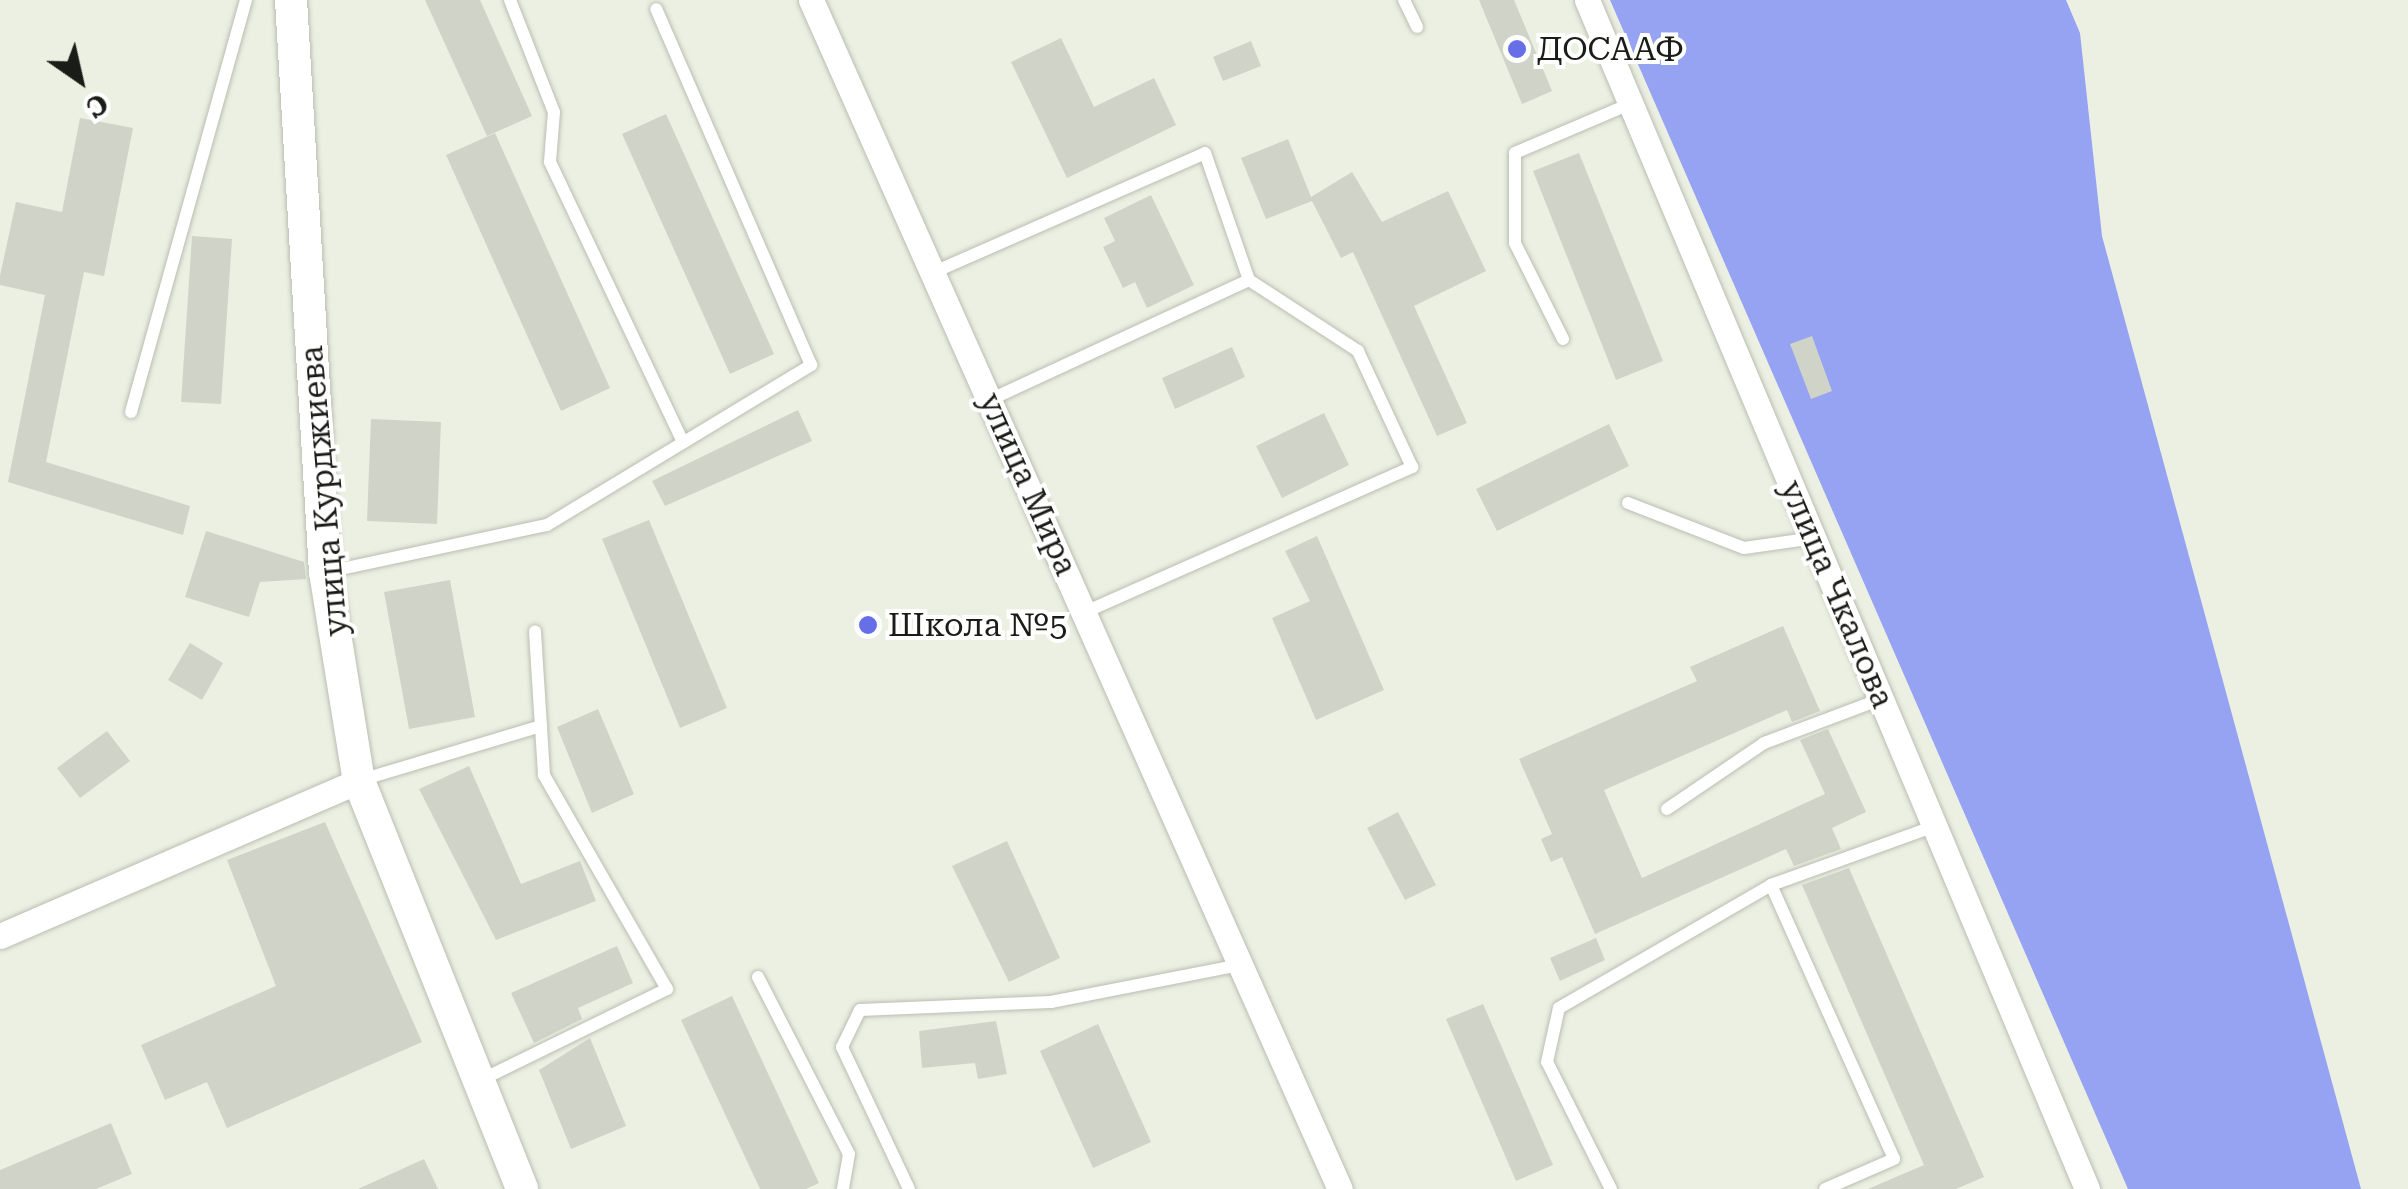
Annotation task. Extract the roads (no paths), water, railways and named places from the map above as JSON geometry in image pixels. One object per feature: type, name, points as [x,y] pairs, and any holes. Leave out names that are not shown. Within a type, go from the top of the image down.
[{"type":"street","name":"улица Курджиева","points":[[291,0],[325,572],[359,780],[522,1189]]},
{"type":"street","name":"улица Мира","points":[[811,0],[1340,1189]]},
{"type":"street","name":"улица Чкалова","points":[[1588,0],[2087,1189]]},
{"type":"street","points":[[0,936],[359,780]]},
{"type":"lane","points":[[131,412],[246,0]]},
{"type":"lane","points":[[510,0],[554,112],[550,162],[684,442]]},
{"type":"lane","points":[[1404,0],[1417,28]]},
{"type":"lane","points":[[325,572],[548,525],[811,365],[656,10]]},
{"type":"lane","points":[[1564,338],[1515,243],[1515,153],[1632,103]]},
{"type":"lane","points":[[932,273],[1204,153],[1248,280],[1358,351],[1412,468],[1085,612]]},
{"type":"lane","points":[[989,400],[1248,280]]},
{"type":"lane","points":[[1628,503],[1744,548],[1814,538]]},
{"type":"lane","points":[[479,1081],[667,989],[544,774],[535,631]]},
{"type":"lane","points":[[1667,808],[1764,743],[1881,699]]},
{"type":"lane","points":[[359,780],[541,726]]},
{"type":"lane","points":[[1611,1189],[1547,1062],[1559,1008],[1770,885],[1935,826]]},
{"type":"lane","points":[[1770,885],[1894,1159],[1825,1189]]},
{"type":"lane","points":[[909,1189],[842,1047],[860,1010],[1051,1002],[1240,965]]},
{"type":"lane","points":[[758,977],[849,1154],[843,1189]]},
{"type":"place","name":"ДОСААФ","points":[[1517,49]]},
{"type":"place","name":"Школа №5","points":[[868,625]]}]
